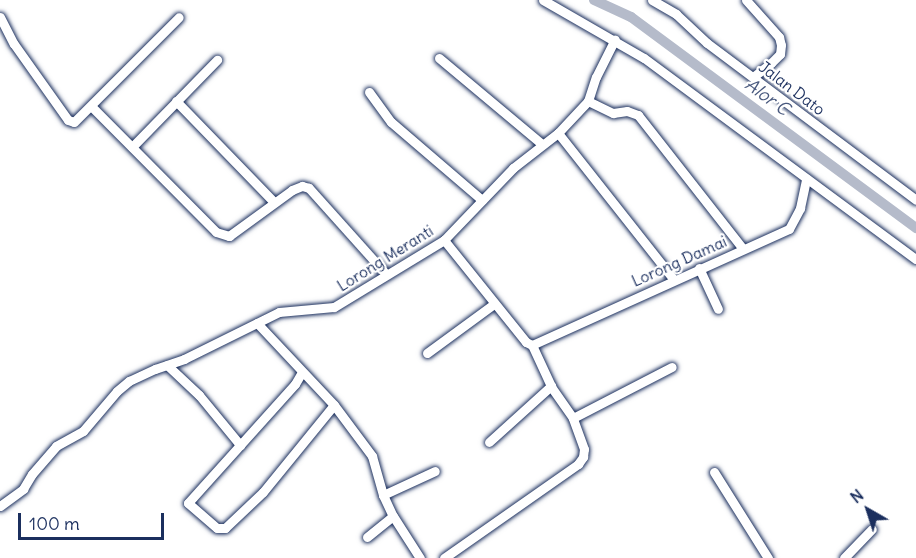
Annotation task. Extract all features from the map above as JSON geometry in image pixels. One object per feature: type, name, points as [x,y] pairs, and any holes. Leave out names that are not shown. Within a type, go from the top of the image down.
[{"type":"street","points":[[543,0],[615,39],[916,259]]},
{"type":"street","name":"Jalan Dato","points":[[652,0],[676,14],[707,42],[916,200]]},
{"type":"street","points":[[746,0],[779,37],[781,45],[776,58],[753,77]]},
{"type":"street","points":[[0,17],[14,44],[68,120],[74,122],[92,107],[178,17]]},
{"type":"street","name":"Lorong Meranti","points":[[0,506],[23,489],[32,474],[56,446],[83,431],[117,391],[129,381],[279,312],[334,307],[444,240],[482,200],[542,144],[558,133],[588,101],[596,77],[615,39]]},
{"type":"street","points":[[439,58],[542,144]]},
{"type":"street","points":[[132,147],[217,60]]},
{"type":"street","points":[[369,92],[391,122],[482,200]]},
{"type":"street","points":[[176,101],[274,202]]},
{"type":"street","points":[[588,101],[613,113],[627,111],[638,115],[743,249]]},
{"type":"street","points":[[92,107],[204,223],[222,236],[236,232],[274,202],[302,186],[309,188],[386,274]]},
{"type":"street","points":[[558,133],[674,280]]},
{"type":"street","name":"Lorong Damai","points":[[532,345],[789,229],[800,208],[806,178]]},
{"type":"street","points":[[444,240],[494,304],[526,342],[532,345],[551,386],[573,418],[584,449],[583,458],[578,464],[444,558]]},
{"type":"street","points":[[699,268],[718,309]]},
{"type":"street","points":[[427,353],[494,304]]},
{"type":"street","points":[[257,323],[334,405],[372,456],[383,495],[393,516],[420,558]]},
{"type":"street","points":[[167,365],[199,395],[240,445]]},
{"type":"street","points":[[573,418],[672,367]]},
{"type":"street","points":[[302,372],[188,504],[217,528],[225,528],[263,492],[334,405]]},
{"type":"street","points":[[489,441],[551,386]]},
{"type":"street","points":[[383,495],[435,471]]},
{"type":"street","points":[[714,472],[766,558]]},
{"type":"street","points":[[367,537],[393,516]]},
{"type":"street","points":[[844,558],[872,529]]},
{"type":"waterway","name":"Alor C","points":[[594,0],[631,17],[916,228]]}]
